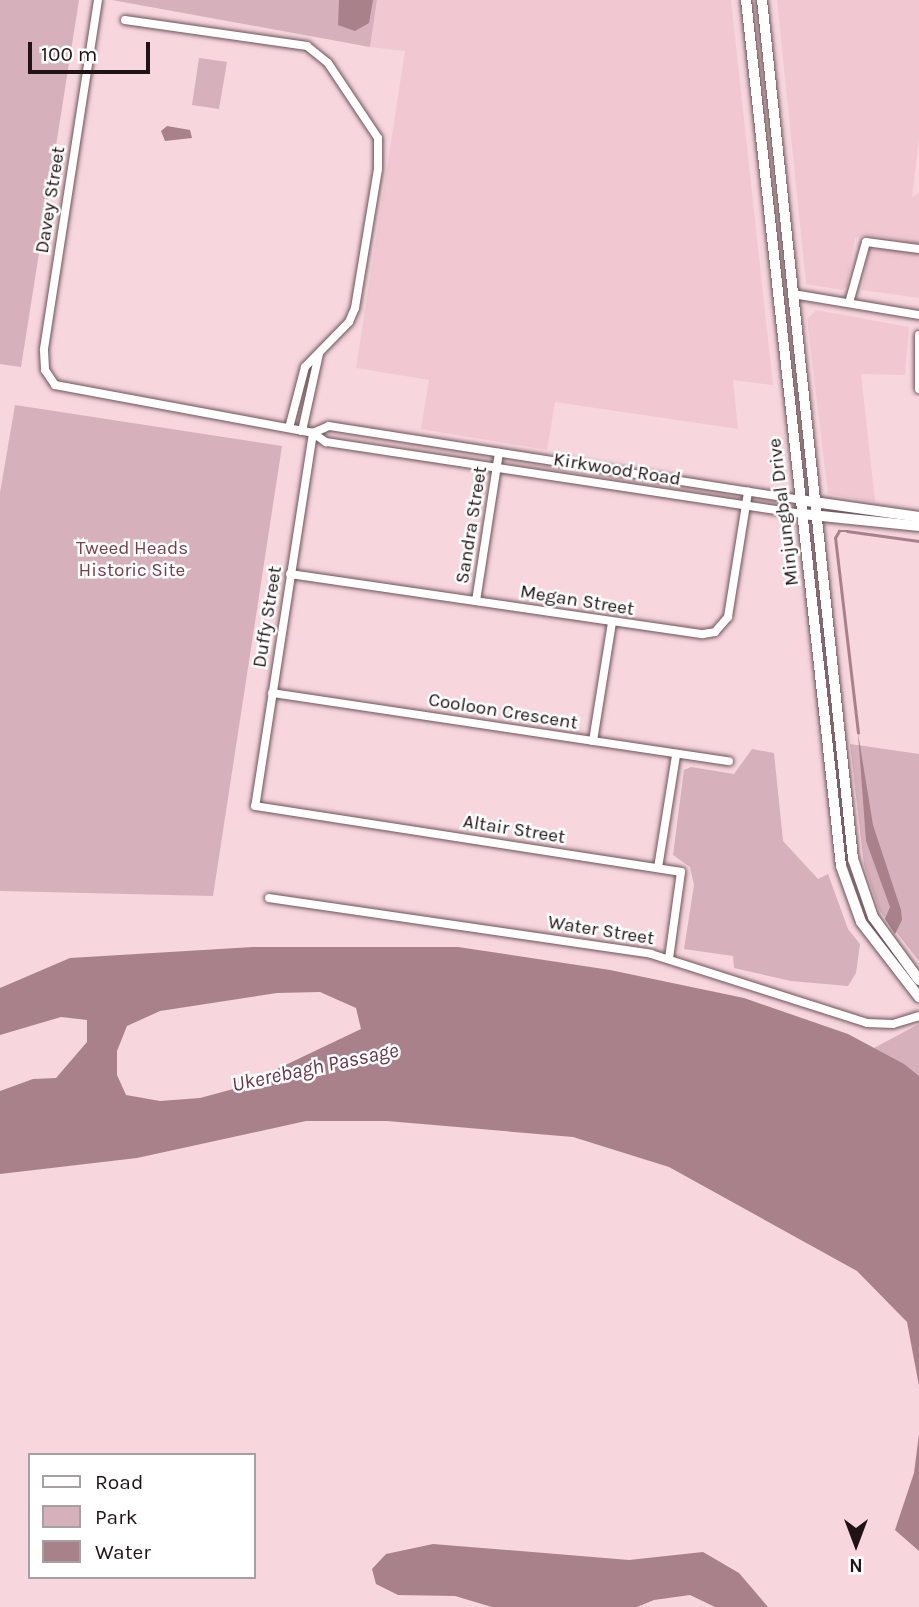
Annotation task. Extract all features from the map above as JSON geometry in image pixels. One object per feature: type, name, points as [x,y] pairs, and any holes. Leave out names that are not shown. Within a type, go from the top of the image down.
[{"type":"main road","name":"Minjungbal Drive","points":[[746,0],[844,879],[862,922],[919,997]]},
{"type":"main road","name":"Minjungbal Drive","points":[[762,0],[853,859],[873,917],[919,980]]},
{"type":"main road","points":[[777,290],[793,294]]},
{"type":"street","name":"Davey Street","points":[[71,391],[48,378],[44,349],[99,0]]},
{"type":"street","points":[[125,20],[307,47],[328,63],[371,122],[380,150],[355,308],[349,322],[300,376],[289,428]]},
{"type":"street","points":[[849,303],[866,242],[919,249]]},
{"type":"street","points":[[793,294],[919,315]]},
{"type":"street","points":[[919,335],[919,389]]},
{"type":"street","points":[[302,430],[319,354]]},
{"type":"street","name":"Kirkwood Road","points":[[71,391],[302,430],[313,433],[326,442],[746,508],[802,514],[815,508],[919,517]]},
{"type":"street","name":"Kirkwood Road","points":[[313,433],[329,426],[800,500],[815,508],[919,526]]},
{"type":"street","name":"Duffy Street","points":[[255,806],[313,433]]},
{"type":"street","name":"Sandra Street","points":[[476,601],[499,453]]},
{"type":"street","name":"Megan Street","points":[[290,574],[612,623],[703,634],[721,627],[728,617],[748,492]]},
{"type":"street","points":[[593,741],[612,623]]},
{"type":"street","name":"Cooloon Crescent","points":[[272,693],[729,761]]},
{"type":"street","points":[[658,868],[676,755]]},
{"type":"street","name":"Altair Street","points":[[255,806],[681,872],[669,959]]},
{"type":"street","name":"Water Street","points":[[269,898],[669,959],[860,1021],[894,1024],[919,1016]]},
{"type":"shaded area","points":[[377,0],[731,0],[773,385],[733,380],[738,429],[555,402],[547,450],[421,429],[429,380],[356,368],[405,51],[370,47]]},
{"type":"shaded area","points":[[777,0],[919,0],[919,137],[912,197],[919,193],[919,298],[862,290],[869,249],[904,250],[905,240],[869,235],[855,238],[847,286],[842,290],[806,284]]},
{"type":"shaded area","points":[[816,310],[909,327],[905,375],[861,374],[875,502],[828,494],[807,319]]},
{"type":"green space","points":[[0,0],[79,0],[21,367],[0,364]]},
{"type":"green space","points":[[112,0],[377,0],[370,47]]},
{"type":"green space","points":[[199,58],[227,62],[219,109],[192,105]]},
{"type":"green space","name":"Tweed Heads Historic Site","points":[[15,405],[282,446],[213,896],[0,891],[0,493]]},
{"type":"green space","points":[[850,744],[919,754],[919,961],[879,910],[864,865]]},
{"type":"green space","points":[[752,749],[774,753],[783,841],[818,879],[828,874],[848,929],[860,944],[856,973],[848,986],[791,981],[734,968],[733,956],[684,949],[694,885],[690,867],[673,855],[684,770],[691,767],[734,774]]},
{"type":"green space","points":[[919,1024],[919,1076],[874,1048]]},
{"type":"water","points":[[339,0],[373,0],[369,23],[355,31],[338,25]]},
{"type":"water","points":[[167,126],[190,130],[192,138],[165,141],[161,131]]},
{"type":"water","points":[[858,733],[873,825],[901,910],[902,920],[895,934],[885,919],[890,907],[866,841]]},
{"type":"water","name":"Ukerebagh Passage","points":[[253,947],[458,947],[610,970],[744,998],[848,1034],[904,1064],[919,1076],[919,1386],[907,1322],[857,1271],[669,1167],[573,1137],[387,1121],[306,1121],[137,1158],[0,1174],[0,1091],[33,1079],[56,1078],[87,1042],[87,1020],[61,1017],[0,1035],[0,988],[70,958]],"holes":[[[320,992],[356,1008],[361,1029],[237,1088],[200,1098],[160,1101],[126,1095],[117,1075],[117,1051],[127,1026],[160,1011],[277,993]]]},
{"type":"water","points":[[919,1434],[919,1551],[895,1530],[914,1473]]},
{"type":"water","points":[[433,1544],[629,1560],[703,1552],[739,1573],[768,1607],[715,1607],[690,1595],[654,1600],[637,1607],[492,1607],[455,1596],[398,1595],[376,1584],[372,1569],[386,1554]]},
{"type":"waterway","points":[[858,733],[835,538],[839,531],[847,531],[919,541]]}]
